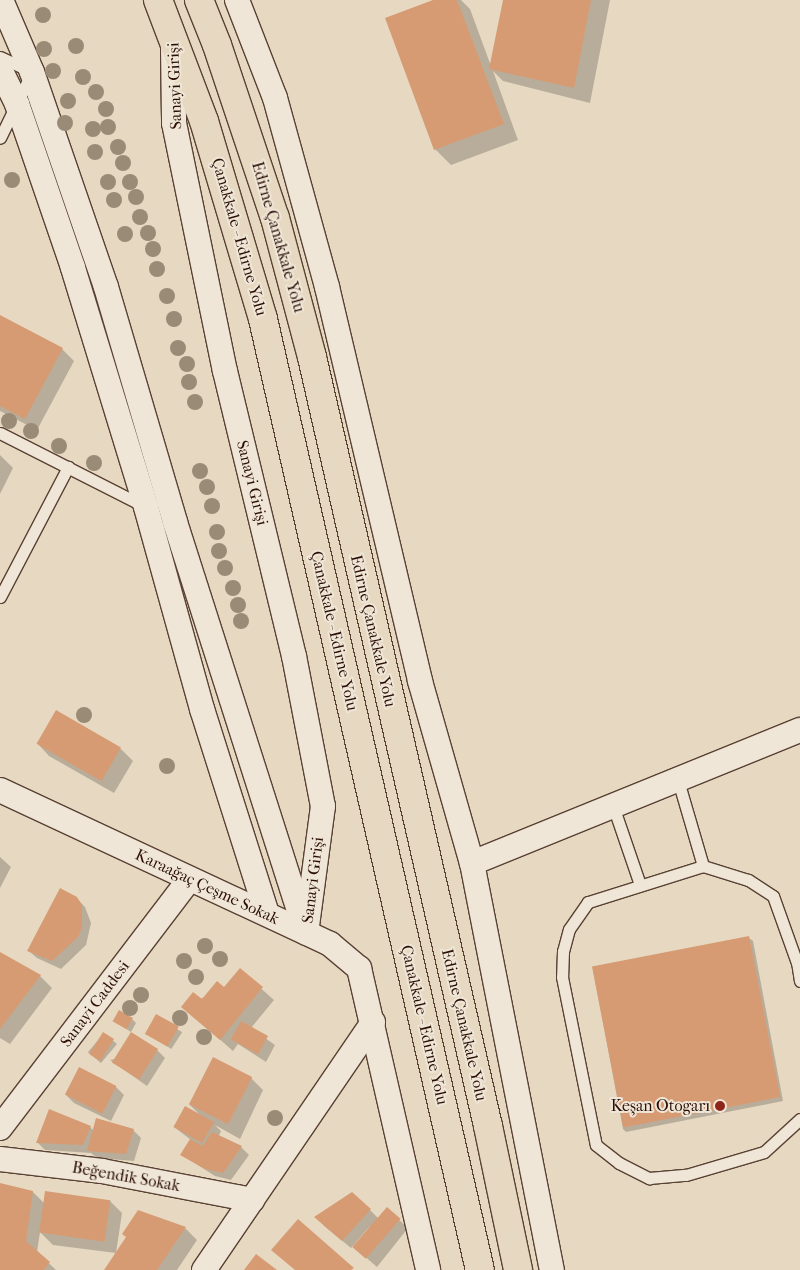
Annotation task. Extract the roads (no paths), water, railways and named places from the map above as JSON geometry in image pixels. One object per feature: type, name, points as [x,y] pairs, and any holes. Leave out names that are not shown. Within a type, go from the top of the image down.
[{"type":"highway","name":"Çanakkale - Edirne Yolu","points":[[158,0],[204,121],[263,319],[480,1270]]},
{"type":"highway","name":"Edirne Çanakkale Yolu","points":[[199,0],[218,45],[275,218],[312,357],[488,1126],[518,1270]]},
{"type":"street","points":[[1,0],[32,72],[106,287],[175,522],[306,933]]},
{"type":"street","points":[[237,0],[275,98],[327,287],[420,681],[472,863],[552,1270]]},
{"type":"street","name":"Sanayi Girişi","points":[[172,33],[174,123],[225,371],[294,656],[323,806],[306,933]]},
{"type":"street","points":[[0,69],[17,104],[73,268],[146,507],[202,709],[267,914]]},
{"type":"street","points":[[472,863],[612,803],[800,730]]},
{"type":"street","name":"Karaağaç Çeşme Sokak","points":[[0,790],[330,944],[359,968],[373,1022],[428,1270]]},
{"type":"street","name":"Sanayi Caddesi","points":[[0,1128],[190,879]]},
{"type":"street","points":[[204,1270],[373,1022]]},
{"type":"street","name":"Beğendik Sokak","points":[[0,1159],[102,1171],[252,1200]]},
{"type":"lane","points":[[0,57],[32,72],[0,138]]},
{"type":"lane","points":[[0,433],[175,522]]},
{"type":"lane","points":[[0,597],[68,467]]},
{"type":"lane","points":[[677,777],[703,866]]},
{"type":"lane","points":[[612,803],[640,885]]},
{"type":"lane","points":[[800,981],[798,963],[772,896],[748,880],[703,866],[588,902],[569,929],[563,951],[562,977],[596,1145],[619,1164],[648,1178],[686,1175],[764,1152],[800,1119]]},
{"type":"place","name":"Keşan Otogarı","points":[[720,1106]]}]
